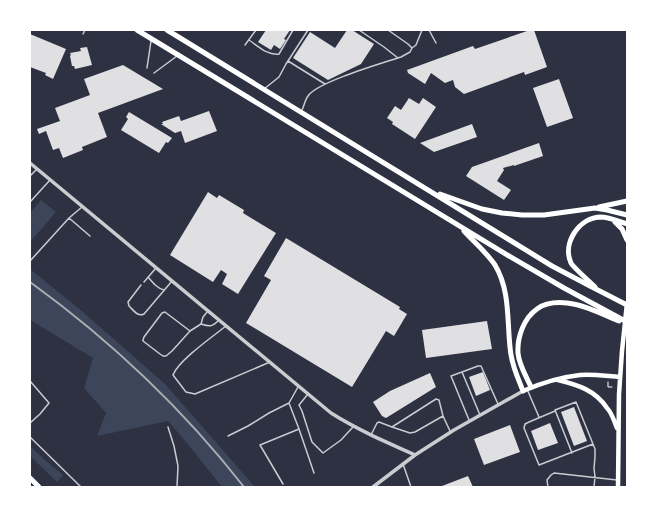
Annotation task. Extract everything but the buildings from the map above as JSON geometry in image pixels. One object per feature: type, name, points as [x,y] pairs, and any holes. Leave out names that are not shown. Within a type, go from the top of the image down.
[{"type":"highway","points":[[137,30],[459,226],[627,323]]},
{"type":"highway","points":[[167,30],[570,276],[627,304]]},
{"type":"highway","points":[[431,191],[482,209],[522,215],[544,215],[595,208],[627,201]]},
{"type":"highway","points":[[595,208],[627,215]]},
{"type":"highway","points":[[600,291],[571,263],[569,253],[570,243],[578,226],[587,221],[601,217],[627,224]]},
{"type":"highway","points":[[613,220],[620,225],[627,240]]},
{"type":"highway","points":[[459,226],[495,265],[503,282],[506,294],[511,356],[516,374],[527,389]]},
{"type":"highway","points":[[527,389],[518,354],[518,340],[526,322],[537,309],[554,302],[567,303],[584,307],[627,323]]},
{"type":"highway","points":[[30,478],[39,487]]},
{"type":"main road","points":[[618,487],[620,377],[627,304]]},
{"type":"main road","points":[[527,389],[567,377],[580,375],[620,377]]},
{"type":"main road","points":[[556,380],[576,384],[590,391],[601,400],[608,409],[618,431]]},
{"type":"street","points":[[30,163],[331,413],[371,436],[415,455]]},
{"type":"street","points":[[373,487],[415,455],[451,432],[527,389]]},
{"type":"lane","points":[[83,34],[85,30]]},
{"type":"lane","points":[[246,45],[256,30]]},
{"type":"lane","points":[[249,40],[267,52],[274,55],[279,54],[293,30]]},
{"type":"lane","points":[[264,89],[279,77],[308,30]]},
{"type":"lane","points":[[359,30],[398,58]]},
{"type":"lane","points":[[388,30],[412,48]]},
{"type":"lane","points":[[302,112],[308,95],[315,89],[340,77],[398,58],[410,52],[416,45],[422,30]]},
{"type":"lane","points":[[429,30],[436,43]]},
{"type":"lane","points":[[147,68],[151,39]]},
{"type":"lane","points":[[154,73],[178,55]]},
{"type":"lane","points":[[288,61],[325,84]]},
{"type":"lane","points":[[30,176],[37,169]]},
{"type":"lane","points":[[30,202],[50,180]]},
{"type":"lane","points":[[30,261],[69,218],[82,207]]},
{"type":"lane","points":[[69,218],[90,236]]},
{"type":"lane","points":[[144,282],[156,268]]},
{"type":"lane","points":[[148,277],[152,283],[164,290]]},
{"type":"lane","points":[[141,285],[128,302],[129,306],[139,315],[143,315],[172,281]]},
{"type":"lane","points":[[190,331],[164,312],[143,340],[160,354],[166,356],[172,352],[190,331],[201,324],[208,311]]},
{"type":"lane","points":[[201,324],[208,326],[214,325],[219,320]]},
{"type":"lane","points":[[226,326],[186,358],[174,371],[173,376],[186,392],[195,394],[270,362]]},
{"type":"lane","points":[[470,421],[451,376],[481,366],[499,405]]},
{"type":"lane","points":[[462,372],[480,415]]},
{"type":"lane","points":[[30,381],[49,403],[40,414],[30,422]]},
{"type":"lane","points":[[228,436],[290,403],[298,386]]},
{"type":"lane","points":[[527,389],[539,417]]},
{"type":"lane","points":[[308,394],[299,405],[312,442],[323,453],[342,440],[353,426]]},
{"type":"lane","points":[[392,427],[436,399],[439,400],[443,416],[451,432]]},
{"type":"lane","points":[[593,444],[539,465],[524,428],[529,422],[576,402],[580,414],[588,432],[593,444],[595,449],[594,487]]},
{"type":"lane","points":[[290,403],[314,473]]},
{"type":"lane","points":[[555,410],[572,453]]},
{"type":"lane","points":[[371,436],[377,423],[379,422],[410,433],[415,432],[443,416]]},
{"type":"lane","points":[[560,422],[564,420]]},
{"type":"lane","points":[[168,427],[178,466],[177,487]]},
{"type":"lane","points":[[283,484],[260,445],[299,429]]},
{"type":"lane","points":[[563,430],[568,429]]},
{"type":"lane","points":[[30,437],[81,487]]},
{"type":"lane","points":[[567,441],[571,439]]},
{"type":"lane","points":[[403,464],[411,487]]},
{"type":"lane","points":[[548,487],[547,480],[554,473],[618,480]]},
{"type":"path","points":[[608,382],[608,386],[612,387]]},
{"type":"shaded area","points":[[41,200],[56,212],[30,242],[30,213]]},
{"type":"shaded area","points":[[30,269],[83,312],[165,384],[255,487],[222,487],[168,421],[97,436],[106,413],[84,388],[93,358],[30,320]]},
{"type":"shaded area","points":[[30,446],[63,475],[57,482],[30,456]]},
{"type":"railway","points":[[30,282],[89,328],[144,377],[196,430],[244,487]]}]
